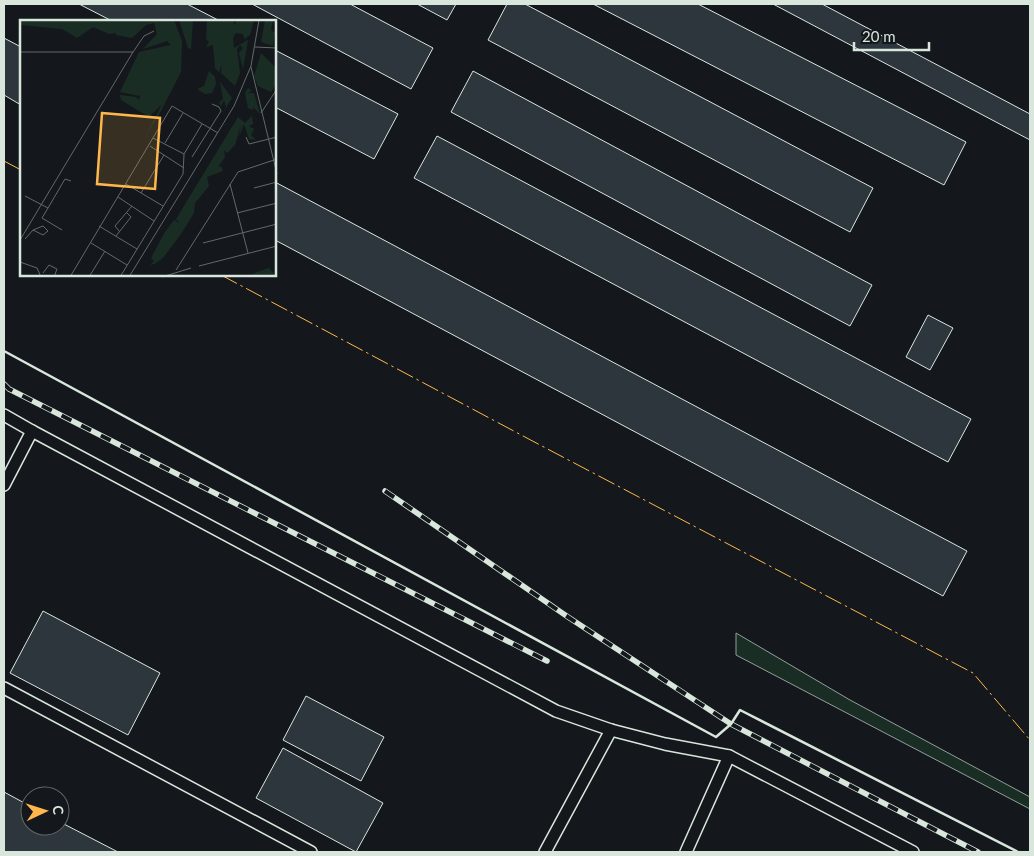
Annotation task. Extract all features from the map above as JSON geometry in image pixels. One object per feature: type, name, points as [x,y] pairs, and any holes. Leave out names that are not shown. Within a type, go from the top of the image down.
[{"type":"lane","points":[[4,415],[556,710],[611,730],[665,744],[729,756],[914,852]]},
{"type":"lane","points":[[4,485],[32,431]]},
{"type":"lane","points":[[4,688],[311,852]]},
{"type":"lane","points":[[545,852],[611,730]]},
{"type":"lane","points":[[686,852],[729,756]]},
{"type":"green space","points":[[736,633],[850,700],[1030,797],[1030,809],[736,655]]},
{"type":"building","points":[[79,4],[187,4],[218,20],[110,20]]},
{"type":"building","points":[[252,4],[350,4],[433,48],[411,89]]},
{"type":"building","points":[[417,4],[456,4],[447,20]]},
{"type":"building","points":[[507,4],[525,4],[873,188],[850,232],[488,40]]},
{"type":"building","points":[[593,4],[698,4],[966,142],[944,185]]},
{"type":"building","points":[[773,4],[822,4],[1030,114],[1030,140]]},
{"type":"building","points":[[4,38],[20,46],[20,104],[4,95]]},
{"type":"building","points":[[276,51],[398,114],[374,159],[276,108]]},
{"type":"building","points":[[473,71],[872,285],[850,326],[451,112]]},
{"type":"building","points":[[437,136],[971,419],[948,462],[414,178]]},
{"type":"building","points":[[276,183],[967,551],[943,596],[276,241]]},
{"type":"building","points":[[928,315],[953,328],[930,370],[906,357]]},
{"type":"building","points":[[43,611],[160,673],[128,735],[10,673]]},
{"type":"building","points":[[306,696],[384,737],[361,781],[283,740]]},
{"type":"building","points":[[283,748],[383,803],[356,852],[256,798]]},
{"type":"building","points":[[4,792],[20,801],[20,836],[70,836],[70,827],[118,852],[4,852]]},
{"type":"railway","points":[[4,384],[9,389],[547,661]]},
{"type":"railway","points":[[385,491],[568,617],[731,724],[978,852]]},
{"type":"wall","points":[[4,351],[716,737],[731,724],[740,710],[1018,852]]},
{"type":"power","points":[[4,161],[20,169]]},
{"type":"power","points":[[223,276],[973,673],[1030,740]]}]
